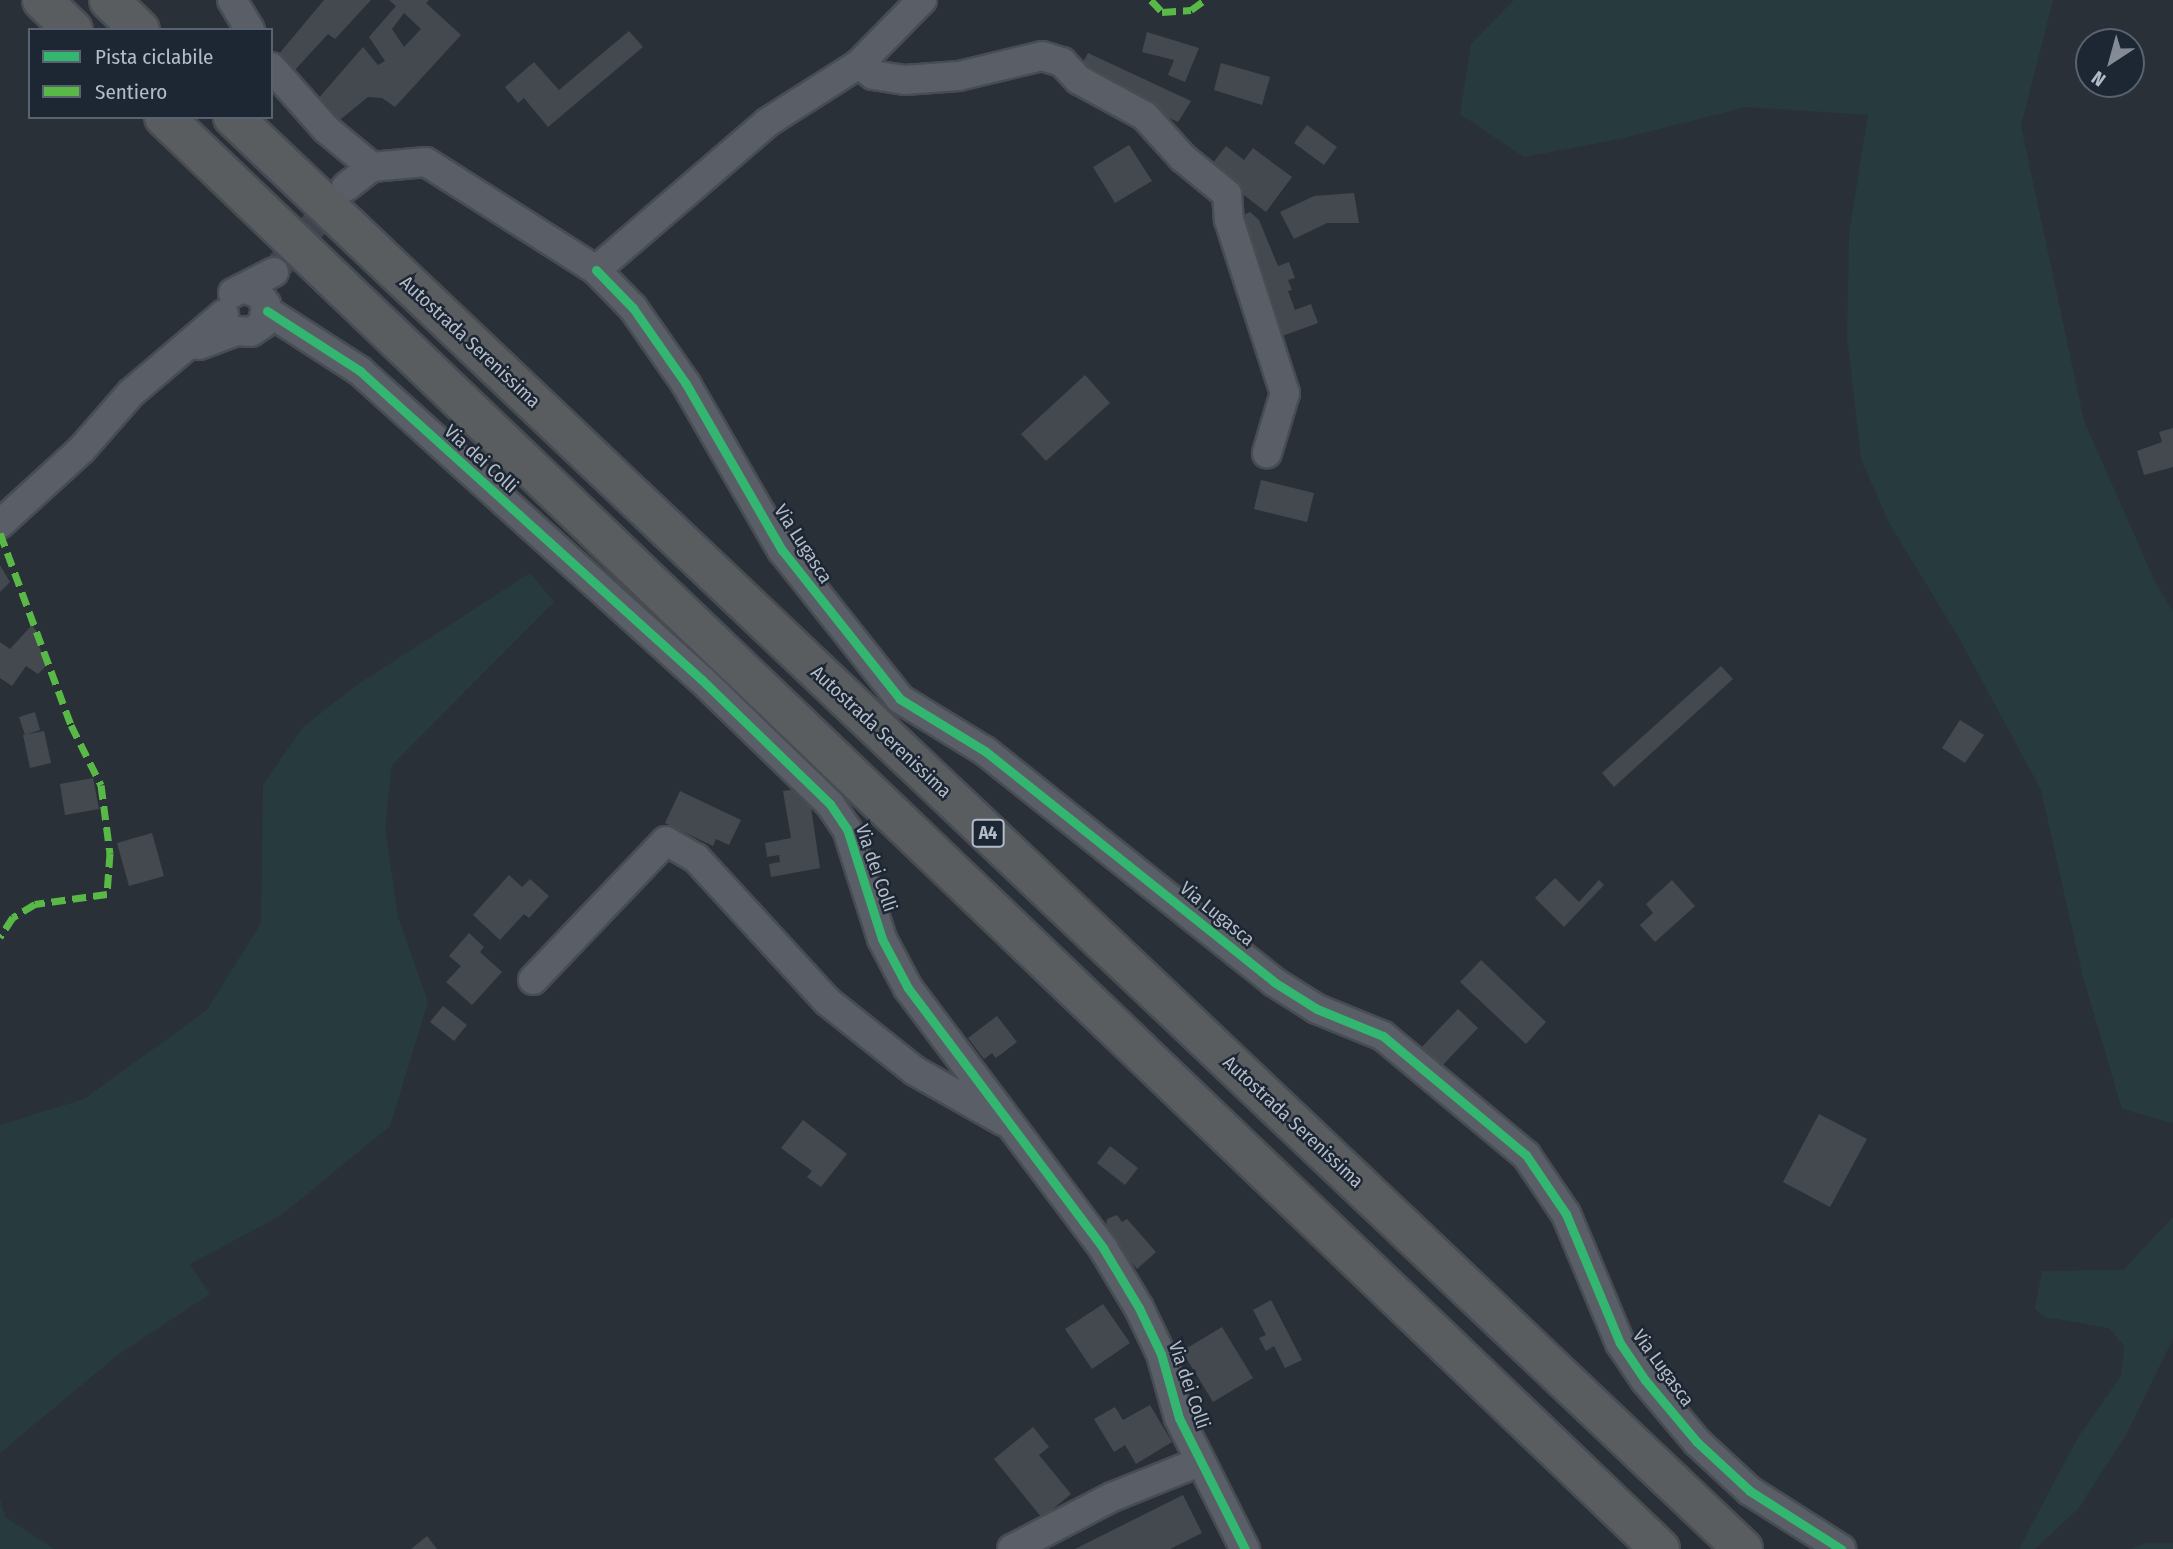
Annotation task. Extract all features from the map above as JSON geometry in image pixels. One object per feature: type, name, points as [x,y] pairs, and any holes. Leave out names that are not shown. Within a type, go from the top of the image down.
[{"type":"highway","points":[[42,0],[71,28]]},
{"type":"highway","points":[[109,0],[139,28]]},
{"type":"highway","points":[[166,119],[1660,1549]]},
{"type":"highway","name":"Autostrada Serenissima","points":[[235,119],[1743,1549]]},
{"type":"street","points":[[232,0],[249,28]]},
{"type":"street","points":[[596,270],[768,122],[859,64],[922,0]]},
{"type":"street","points":[[859,64],[873,75],[905,80],[960,76],[1042,56],[1062,62],[1079,80],[1145,116],[1183,158],[1227,194],[1229,220],[1285,393],[1267,453]]},
{"type":"street","points":[[273,69],[326,129],[372,167],[346,187]]},
{"type":"street","name":"Via Lugasca","points":[[372,167],[426,162],[596,270],[634,308],[686,384],[782,550],[900,699],[985,751],[1274,982],[1317,1009],[1383,1036],[1526,1155],[1566,1214],[1620,1343],[1645,1380],[1697,1442],[1750,1491],[1840,1549]]},
{"type":"street","name":"Via dei Colli","points":[[0,524],[82,449],[131,393],[186,350],[249,312],[304,336],[360,372],[701,679],[830,804],[848,830],[882,939],[908,988],[1103,1248],[1139,1308],[1161,1354],[1179,1418],[1244,1549]]},
{"type":"street","points":[[533,980],[666,841],[696,858],[827,1001],[915,1071],[1011,1125]]},
{"type":"street","points":[[1021,1547],[1112,1497],[1199,1462]]},
{"type":"green space","points":[[1514,0],[2053,0],[2021,126],[2084,421],[2156,584],[2173,611],[2173,1123],[2122,1109],[2083,977],[2041,790],[1959,638],[1889,523],[1861,459],[1847,337],[1849,233],[1868,115],[1746,107],[1620,139],[1524,157],[1460,114],[1471,44]]},
{"type":"green space","points":[[530,573],[554,602],[392,765],[385,826],[398,917],[428,1002],[390,1126],[280,1216],[190,1264],[210,1294],[119,1354],[0,1453],[0,1125],[84,1099],[207,1010],[261,923],[263,785],[303,727],[357,685]]},
{"type":"green space","points":[[2173,1217],[2173,1339],[2126,1435],[2078,1509],[2035,1549],[2019,1549],[2077,1439],[2121,1376],[2124,1346],[2109,1328],[2045,1317],[2035,1309],[2042,1271],[2123,1270]]},
{"type":"green space","points":[[0,1499],[5,1517],[54,1549],[0,1549]]},
{"type":"green space","points":[[2147,1543],[2173,1543],[2173,1549],[2129,1549]]},
{"type":"building","points":[[324,0],[371,0],[335,39],[328,34],[293,72],[278,55]]},
{"type":"building","points":[[389,0],[429,0],[426,3],[461,35],[395,107],[382,98],[368,97],[336,123],[317,100],[363,47],[378,65],[385,61],[369,37],[396,6]],"holes":[[[404,13],[421,29],[404,47],[392,29]]]},
{"type":"building","points":[[629,31],[643,47],[548,127],[524,98],[518,103],[505,87],[534,62],[559,90]]},
{"type":"building","points":[[1147,32],[1199,48],[1185,82],[1168,75],[1174,60],[1142,52]]},
{"type":"building","points":[[1088,53],[1191,101],[1178,122],[1092,82],[1079,70]]},
{"type":"building","points":[[1221,63],[1270,77],[1262,105],[1214,90]]},
{"type":"building","points":[[1307,125],[1337,147],[1324,165],[1294,143]]},
{"type":"building","points":[[1129,145],[1152,181],[1115,203],[1093,167]]},
{"type":"building","points":[[1226,146],[1244,160],[1253,148],[1292,177],[1266,212],[1209,168]]},
{"type":"building","points":[[1354,193],[1359,223],[1327,223],[1294,239],[1280,212],[1314,196]]},
{"type":"building","points":[[1250,212],[1259,220],[1278,266],[1289,262],[1295,278],[1288,280],[1292,290],[1288,291],[1295,310],[1311,304],[1318,323],[1277,338],[1239,217]]},
{"type":"building","points":[[1085,375],[1110,403],[1046,461],[1021,434]]},
{"type":"building","points":[[2173,428],[2173,467],[2144,475],[2137,451],[2162,442],[2159,432]]},
{"type":"building","points":[[1261,480],[1314,493],[1307,522],[1254,509]]},
{"type":"building","points":[[0,565],[10,582],[0,592]]},
{"type":"building","points":[[32,625],[44,642],[39,647],[48,664],[38,674],[26,666],[12,686],[0,678],[0,642],[10,649]]},
{"type":"building","points":[[1721,666],[1733,679],[1614,787],[1602,773]]},
{"type":"building","points":[[35,712],[40,730],[25,735],[19,717]]},
{"type":"building","points":[[1960,720],[1984,735],[1965,763],[1942,748]]},
{"type":"building","points":[[44,731],[51,763],[30,768],[23,735]]},
{"type":"building","points":[[93,778],[99,809],[65,815],[60,784]]},
{"type":"building","points":[[808,787],[820,868],[771,877],[769,864],[780,862],[779,855],[767,857],[765,843],[791,838],[783,791]]},
{"type":"building","points":[[680,791],[741,820],[729,845],[716,839],[713,846],[665,823]]},
{"type":"building","points":[[152,833],[164,876],[129,886],[117,843]]},
{"type":"building","points":[[509,875],[522,887],[530,879],[549,896],[529,918],[524,914],[500,940],[473,915]]},
{"type":"building","points":[[1555,878],[1579,902],[1599,880],[1604,885],[1564,927],[1535,898]]},
{"type":"building","points":[[1672,880],[1695,906],[1655,942],[1640,925],[1653,913],[1646,904]]},
{"type":"building","points":[[469,933],[484,947],[480,952],[502,972],[472,1005],[446,982],[461,966],[449,956]]},
{"type":"building","points":[[1481,960],[1546,1022],[1526,1044],[1460,982]]},
{"type":"building","points":[[443,1006],[467,1025],[454,1041],[430,1022]]},
{"type":"building","points":[[1458,1009],[1478,1028],[1438,1070],[1418,1051]]},
{"type":"building","points":[[997,1016],[1017,1042],[996,1058],[992,1053],[984,1059],[968,1038]]},
{"type":"building","points":[[1819,1114],[1867,1139],[1830,1207],[1783,1182]]},
{"type":"building","points":[[803,1120],[847,1154],[821,1187],[807,1177],[812,1171],[781,1148]]},
{"type":"building","points":[[1110,1146],[1138,1168],[1125,1185],[1097,1163]]},
{"type":"building","points":[[1117,1215],[1122,1222],[1127,1219],[1156,1252],[1137,1269],[1105,1232],[1107,1219]]},
{"type":"building","points":[[1271,1300],[1302,1360],[1285,1368],[1274,1346],[1266,1351],[1259,1338],[1266,1335],[1253,1310]]},
{"type":"building","points":[[1103,1304],[1130,1343],[1092,1369],[1065,1329]]},
{"type":"building","points":[[1222,1327],[1253,1378],[1213,1402],[1182,1351]]},
{"type":"building","points":[[1150,1405],[1172,1442],[1136,1464],[1125,1445],[1114,1452],[1094,1419],[1115,1407],[1123,1420]]},
{"type":"building","points":[[1033,1427],[1049,1447],[1039,1455],[1071,1494],[1042,1518],[994,1459]]},
{"type":"building","points":[[1183,1495],[1202,1533],[1170,1549],[1075,1549]]},
{"type":"building","points":[[427,1536],[437,1549],[411,1549]]},
{"type":"tunnel","points":[[274,272],[339,195]]},
{"type":"marked path","points":[[1151,0],[1162,12],[1191,10],[1205,0]]},
{"type":"marked path","points":[[0,533],[71,725],[101,785],[110,853],[107,894],[35,904],[13,917],[0,937]]},
{"type":"cycle path","points":[[596,270],[633,308],[686,384],[782,550],[900,699],[985,751],[1274,982],[1317,1009],[1383,1036],[1526,1155],[1566,1214],[1620,1343],[1645,1380],[1697,1442],[1750,1491],[1841,1549]]},
{"type":"cycle path","points":[[267,311],[360,371],[701,679],[830,804],[847,829],[882,939],[908,988],[1103,1248],[1139,1308],[1161,1354],[1179,1418],[1245,1549]]}]
